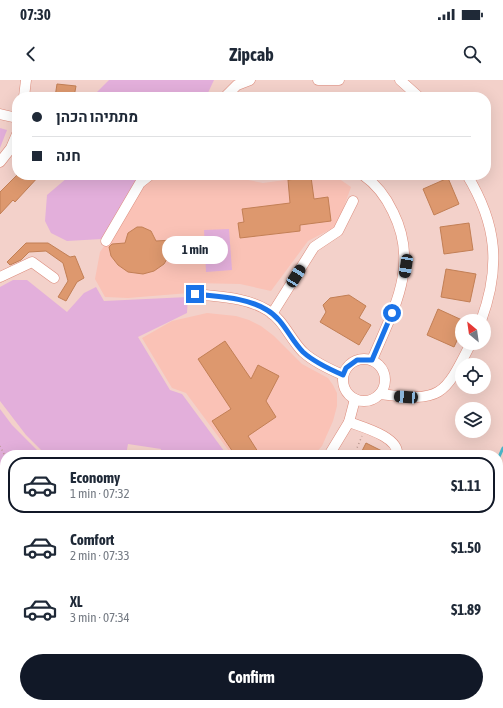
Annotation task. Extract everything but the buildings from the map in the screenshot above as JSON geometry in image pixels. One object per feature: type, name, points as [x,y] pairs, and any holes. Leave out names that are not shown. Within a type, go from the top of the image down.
[{"type":"street","points":[[25,92],[26,80]]},
{"type":"street","points":[[230,92],[237,85],[250,80]]},
{"type":"street","points":[[318,80],[339,80]]},
{"type":"street","points":[[400,80],[413,92]]},
{"type":"street","points":[[0,114],[12,117]]},
{"type":"street","points":[[0,162],[12,148]]},
{"type":"street","points":[[106,241],[140,183],[144,180]]},
{"type":"street","points":[[368,180],[380,191],[390,205],[397,220],[405,252],[406,266],[398,298],[372,360]]},
{"type":"street","points":[[470,180],[482,202],[492,234],[492,288],[483,314]]},
{"type":"street","points":[[272,314],[314,247],[338,232],[353,201]]},
{"type":"street","points":[[0,277],[32,262],[54,278]]},
{"type":"street","points":[[195,294],[241,300],[267,310],[272,314],[302,351],[322,365],[343,375]]},
{"type":"street","points":[[380,394],[417,398],[438,393],[452,379],[467,350]]},
{"type":"street","points":[[357,360],[372,360],[380,365],[384,371],[385,382],[380,394],[372,399],[363,401],[355,400],[345,390],[343,375],[346,368],[357,360]]},
{"type":"street","points":[[332,450],[349,422],[355,400]]},
{"type":"street","points":[[349,422],[389,439],[397,450]]},
{"type":"street","points":[[74,708],[85,708]]},
{"type":"path","points":[[356,450],[365,428]]},
{"type":"shaded area","points":[[109,80],[214,80],[208,92],[97,92]]},
{"type":"shaded area","points":[[0,128],[7,130],[0,148]]},
{"type":"shaded area","points":[[65,180],[137,180],[102,239],[67,241],[51,233],[45,221],[47,195]]},
{"type":"shaded area","points":[[152,180],[248,180],[263,183],[285,180],[341,180],[351,187],[337,226],[308,241],[271,291],[240,284],[193,283],[189,293],[128,298],[105,297],[95,279],[100,252],[146,184]]},
{"type":"shaded area","points":[[229,229],[232,270],[206,272],[204,230]]},
{"type":"shaded area","points":[[13,280],[27,280],[67,312],[84,293],[96,287],[104,301],[188,297],[187,313],[138,337],[170,390],[182,394],[223,450],[161,450],[128,444],[127,450],[41,450],[26,435],[0,401],[0,287]]},
{"type":"shaded area","points":[[207,313],[236,316],[249,320],[261,326],[274,336],[302,364],[328,378],[337,393],[337,406],[333,421],[322,446],[318,450],[228,450],[186,393],[172,388],[142,338],[172,321]]},
{"type":"shaded area","points":[[0,409],[12,425],[37,450],[0,450]]},
{"type":"route","points":[[195,294],[241,300],[267,310],[276,318],[302,351],[322,365],[343,375],[350,363],[364,358],[372,360],[392,313]]}]
